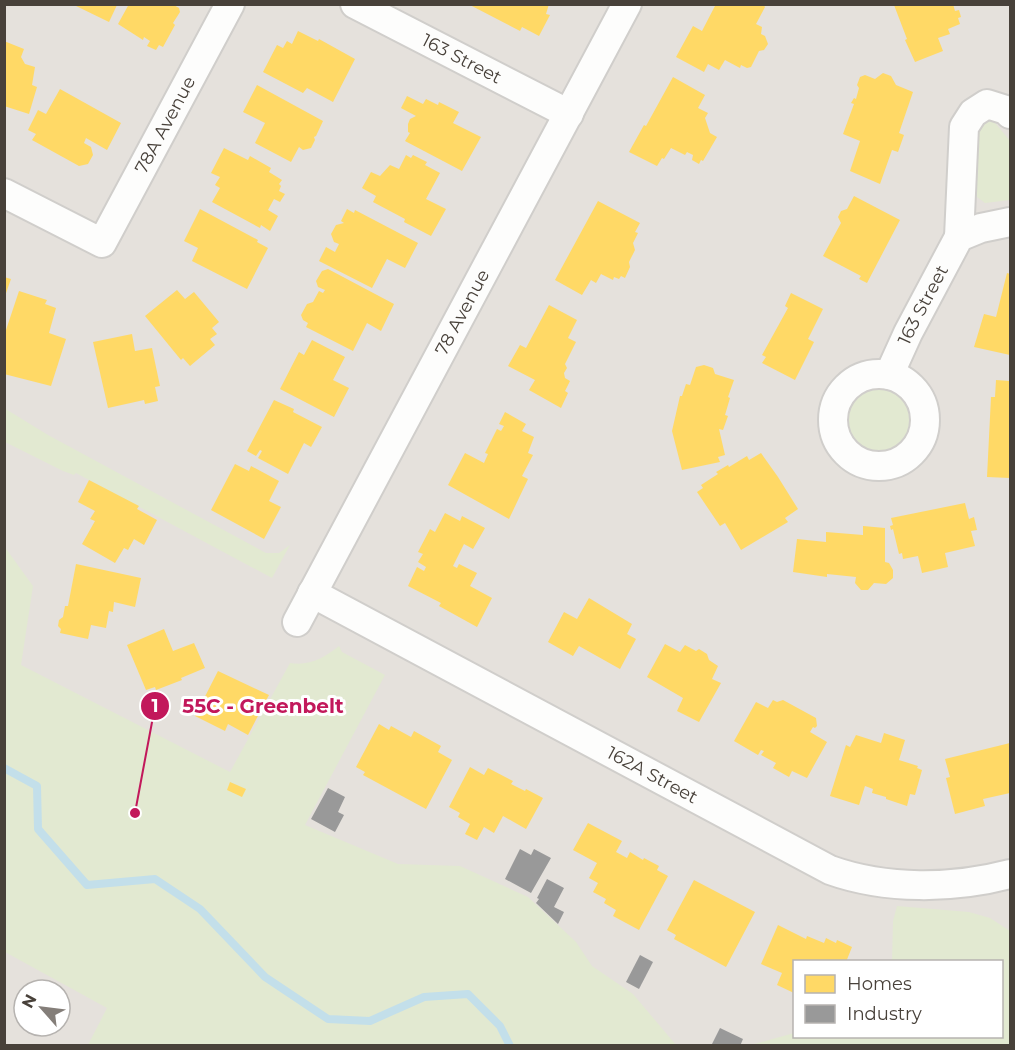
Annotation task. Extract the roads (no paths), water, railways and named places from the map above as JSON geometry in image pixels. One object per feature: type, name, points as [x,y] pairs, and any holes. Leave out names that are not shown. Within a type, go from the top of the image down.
[{"type":"street","name":"78A Avenue","points":[[4,193],[102,243],[230,4]]},
{"type":"street","name":"163 Street","points":[[355,4],[569,114]]},
{"type":"street","name":"78 Avenue","points":[[297,622],[627,4]]},
{"type":"street","name":"163 Street","points":[[889,375],[908,333],[959,237],[964,127],[973,113],[987,104],[1011,114]]},
{"type":"street","points":[[959,237],[981,228],[1011,222]]},
{"type":"street","name":"162A Street","points":[[312,593],[830,870],[865,880],[925,885],[962,884],[1011,874]]},
{"type":"waterway","points":[[4,768],[37,786],[38,829],[87,885],[155,879],[200,909],[265,977],[328,1019],[370,1021],[424,997],[468,994],[500,1026],[510,1046]]},
{"type":"place","name":"55C - Greenbelt","points":[[135,813]]}]
